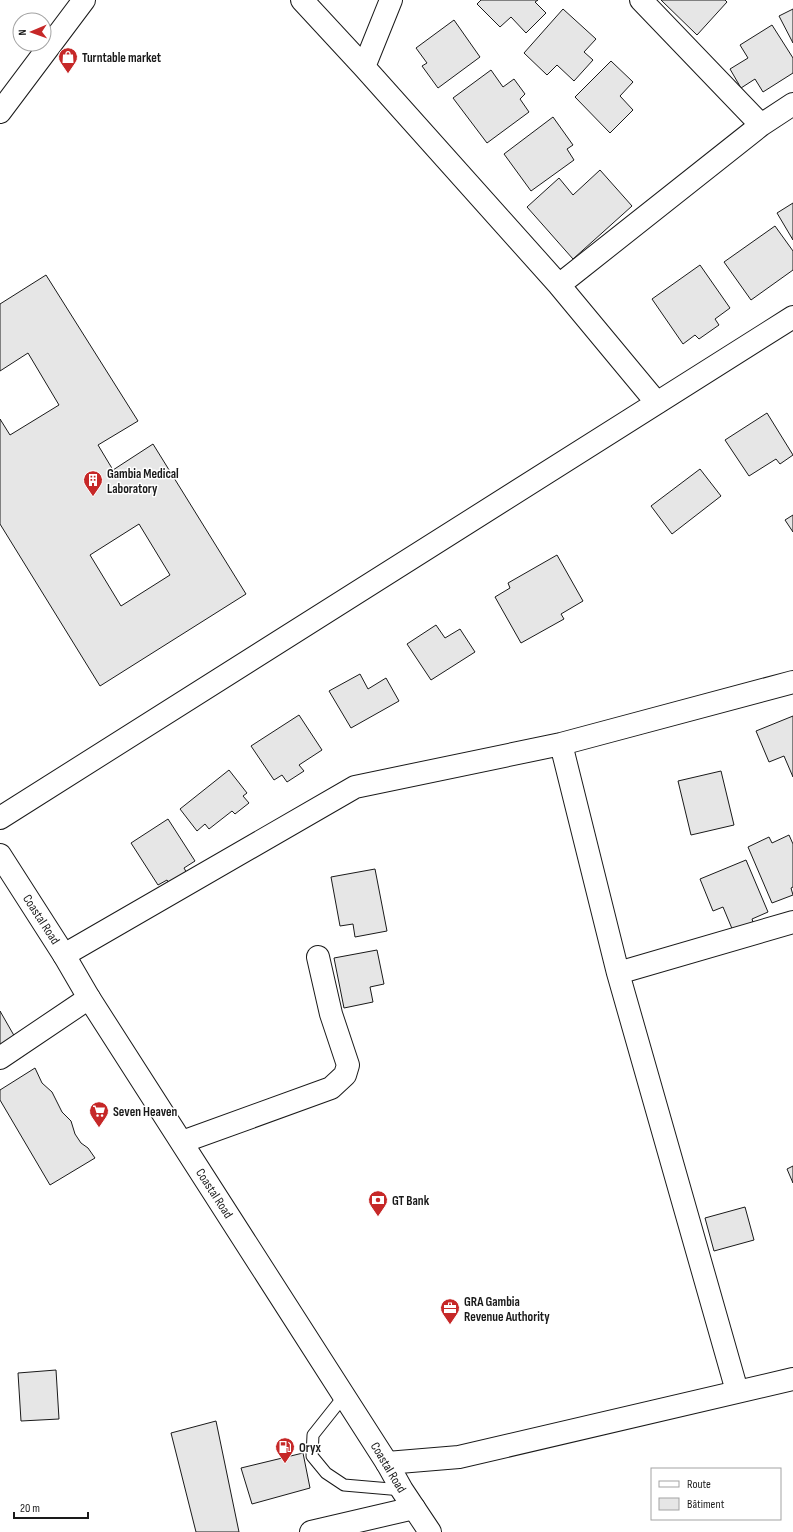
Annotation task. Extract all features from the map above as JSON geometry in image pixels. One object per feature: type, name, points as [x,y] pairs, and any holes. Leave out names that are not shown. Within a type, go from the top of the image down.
[{"type":"street","points":[[0,112],[84,0]]},
{"type":"street","points":[[302,0],[559,285],[657,403]]},
{"type":"street","points":[[364,67],[391,0]]},
{"type":"street","points":[[641,0],[761,125]]},
{"type":"street","points":[[559,285],[761,125],[793,104]]},
{"type":"street","points":[[0,818],[793,317]]},
{"type":"street","points":[[64,955],[355,787],[561,744],[793,682]]},
{"type":"street","points":[[561,744],[618,973],[736,1392]]},
{"type":"street","name":"Coastal Road","points":[[0,855],[430,1532]]},
{"type":"street","points":[[618,973],[793,922]]},
{"type":"street","points":[[182,1142],[331,1088],[344,1075],[348,1065],[331,1014],[318,957]]},
{"type":"street","points":[[0,1058],[90,998]]},
{"type":"street","points":[[387,1463],[459,1457],[793,1379]]},
{"type":"street","points":[[312,1532],[414,1508]]},
{"type":"lane","points":[[344,1396],[313,1435],[312,1456],[326,1473],[344,1485],[402,1490]]},
{"type":"building","points":[[481,0],[538,0],[535,2],[546,13],[526,33],[511,17],[500,27],[477,4]]},
{"type":"building","points":[[661,0],[725,0],[727,2],[697,35]]},
{"type":"building","points":[[563,9],[596,39],[584,52],[593,60],[574,81],[557,65],[547,75],[524,53]]},
{"type":"building","points":[[793,9],[793,43],[779,16]]},
{"type":"building","points":[[454,20],[480,57],[438,88],[422,66],[427,63],[416,48]]},
{"type":"building","points":[[772,25],[793,58],[793,73],[763,92],[755,79],[741,88],[730,69],[748,58],[740,45]]},
{"type":"building","points":[[611,61],[633,82],[620,96],[633,110],[610,133],[575,97]]},
{"type":"building","points":[[491,70],[503,87],[514,79],[525,94],[520,99],[529,112],[487,143],[453,98]]},
{"type":"building","points":[[553,117],[573,145],[567,149],[574,160],[531,191],[504,154]]},
{"type":"building","points":[[600,170],[632,206],[573,259],[527,207],[559,178],[573,195]]},
{"type":"building","points":[[793,203],[793,240],[777,213]]},
{"type":"building","points":[[775,226],[793,251],[793,270],[751,300],[724,262]]},
{"type":"building","points":[[700,265],[730,308],[715,319],[719,325],[699,339],[695,335],[683,344],[652,299]]},
{"type":"building","name":"Gambia Medical Laboratory","points":[[46,275],[138,421],[98,445],[113,470],[153,444],[246,594],[100,686],[0,524],[0,419],[10,435],[59,405],[28,353],[0,371],[0,304]],"holes":[[[139,524],[170,575],[121,606],[90,555]]]},
{"type":"building","points":[[767,413],[793,455],[780,464],[776,459],[749,476],[725,440]]},
{"type":"building","points":[[700,469],[721,496],[672,534],[651,506]]},
{"type":"building","points":[[793,515],[793,532],[785,520]]},
{"type":"building","points":[[557,555],[583,601],[561,614],[564,619],[521,643],[495,597],[510,588],[508,583]]},
{"type":"building","points":[[436,625],[445,638],[460,629],[475,652],[431,680],[407,644]]},
{"type":"building","points":[[360,674],[368,689],[386,678],[399,701],[351,728],[329,691]]},
{"type":"building","points":[[299,715],[322,750],[299,765],[304,771],[287,782],[282,775],[274,780],[251,746]]},
{"type":"building","points":[[793,716],[793,777],[784,756],[769,762],[756,731]]},
{"type":"building","points":[[229,770],[247,793],[243,796],[249,803],[235,814],[232,811],[209,829],[205,824],[197,831],[180,809]]},
{"type":"building","points":[[721,771],[734,825],[691,835],[678,781]]},
{"type":"building","points":[[168,819],[195,861],[184,868],[189,877],[172,888],[167,880],[158,885],[131,843]]},
{"type":"building","points":[[789,835],[793,844],[793,887],[791,888],[793,895],[772,903],[748,847],[769,837],[772,843]]},
{"type":"building","points":[[746,860],[768,912],[752,919],[753,922],[733,931],[723,907],[713,911],[700,879]]},
{"type":"building","points":[[375,869],[387,931],[355,937],[353,924],[340,926],[331,877]]},
{"type":"building","points":[[377,950],[384,984],[370,987],[373,1002],[344,1008],[334,958]]},
{"type":"building","points":[[0,1011],[16,1039],[0,1048]]},
{"type":"building","points":[[35,1068],[42,1083],[52,1092],[62,1112],[71,1121],[75,1134],[81,1143],[88,1148],[95,1158],[50,1185],[0,1100],[0,1090]]},
{"type":"building","points":[[793,1166],[793,1183],[787,1169]]},
{"type":"building","points":[[745,1207],[754,1240],[714,1251],[705,1218]]},
{"type":"building","points":[[56,1370],[59,1419],[21,1421],[18,1373]]},
{"type":"building","points":[[216,1421],[239,1532],[196,1532],[171,1433]]},
{"type":"building","points":[[303,1453],[310,1488],[252,1504],[241,1468]]},
{"type":"place","name":"Turntable market","points":[[68,74]]},
{"type":"place","name":"Gambia Medical Laboratory","points":[[93,497]]},
{"type":"place","name":"Seven Heaven","points":[[99,1128]]},
{"type":"place","name":"GT Bank","points":[[378,1217]]},
{"type":"place","name":"GRA Gambia Revenue Authority","points":[[450,1325]]},
{"type":"place","name":"Oryx","points":[[285,1464]]}]
